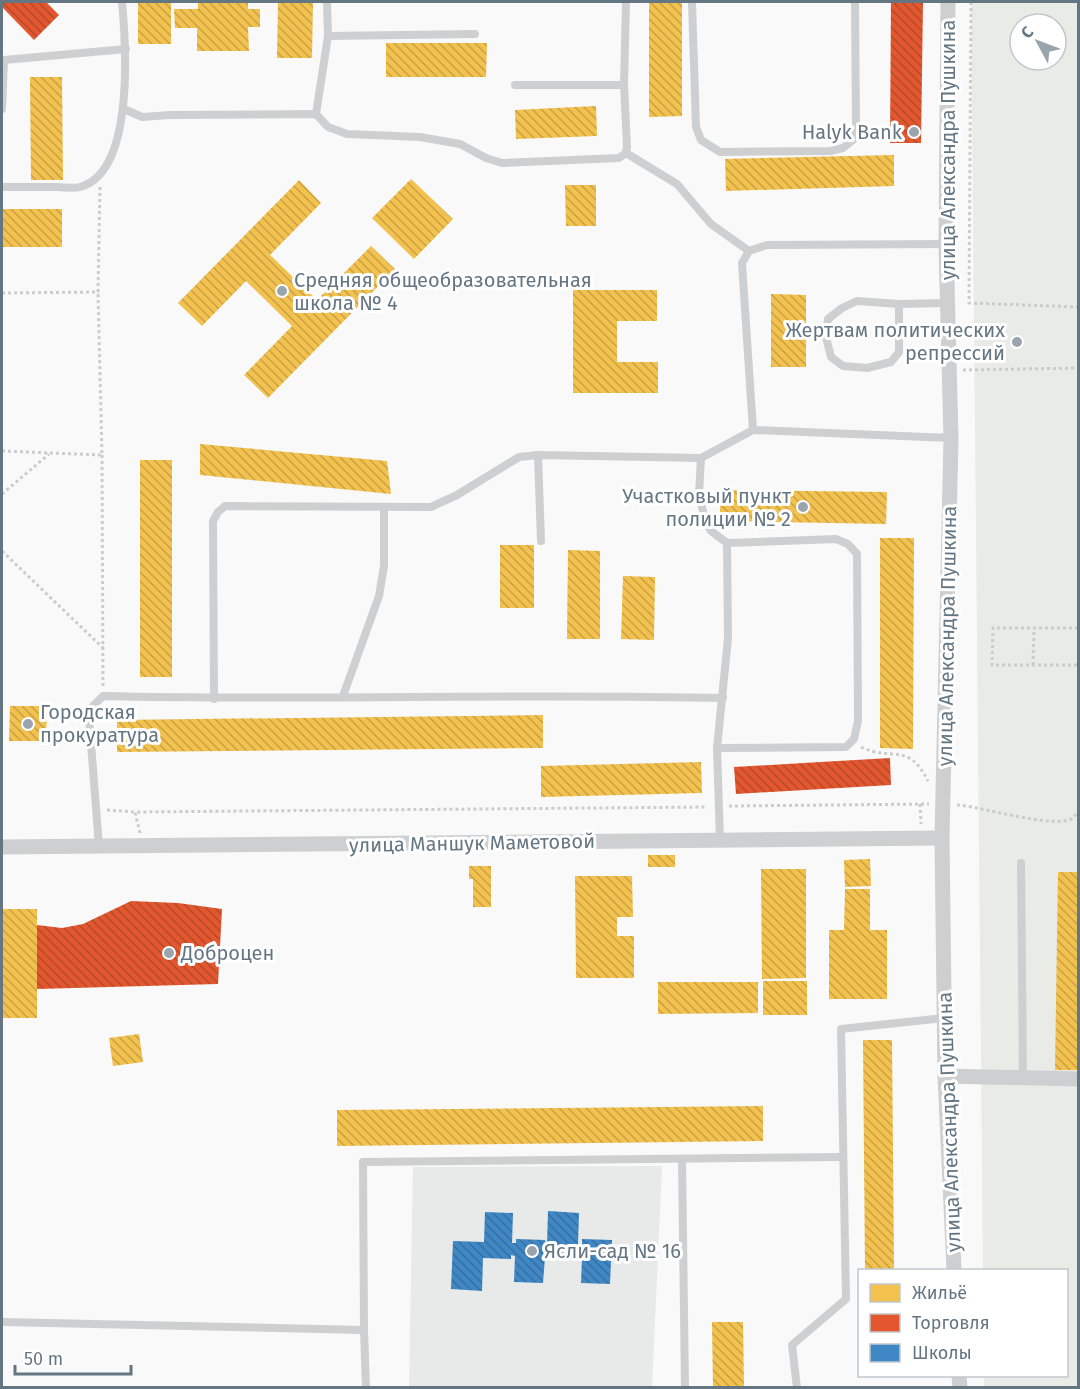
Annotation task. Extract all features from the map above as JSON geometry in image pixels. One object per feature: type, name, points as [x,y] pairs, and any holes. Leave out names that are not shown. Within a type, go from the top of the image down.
[{"type":"street","name":"улица Александра Пушкина","points":[[948,2],[946,244],[951,438],[940,804],[945,1076],[954,1269]]},
{"type":"street","name":"улица Маншук Маметовой","points":[[2,847],[942,838]]},
{"type":"street","points":[[945,1076],[1078,1079]]},
{"type":"lane","points":[[2,187],[80,187],[100,176],[110,159],[124,110],[126,49],[122,2]]},
{"type":"lane","points":[[327,2],[328,36],[316,114],[327,127],[347,134],[420,137],[460,144],[486,158],[502,163],[619,158],[626,153]]},
{"type":"lane","points":[[626,2],[624,85],[626,153]]},
{"type":"lane","points":[[692,2],[696,127],[701,140],[710,147],[720,152],[731,152],[830,151],[843,148],[853,141],[856,128],[855,2]]},
{"type":"lane","points":[[328,36],[475,34]]},
{"type":"lane","points":[[2,109],[2,59],[126,49]]},
{"type":"lane","points":[[515,85],[624,85]]},
{"type":"lane","points":[[124,110],[142,117],[316,114]]},
{"type":"lane","points":[[626,153],[677,184],[711,224],[749,251]]},
{"type":"lane","points":[[753,430],[742,263],[749,251],[767,245],[946,244]]},
{"type":"lane","points":[[899,304],[899,352],[891,362],[867,368],[843,366],[831,357],[826,337],[828,319],[842,308],[857,301],[899,304],[948,303]]},
{"type":"lane","points":[[214,699],[213,521],[225,506],[431,507],[457,495],[519,457],[538,455],[701,458],[753,430],[951,438]]},
{"type":"lane","points":[[538,455],[541,541]]},
{"type":"lane","points":[[701,458],[699,494],[705,520],[711,531],[727,543],[836,539],[848,544],[857,554],[858,721],[854,739],[846,747],[717,748]]},
{"type":"lane","points":[[343,696],[379,596],[384,566],[384,507]]},
{"type":"lane","points":[[720,840],[717,748],[728,638],[727,543]]},
{"type":"lane","points":[[99,846],[90,718],[93,706],[103,696],[214,699],[602,695],[723,698]]},
{"type":"lane","points":[[1021,863],[1023,1078]]},
{"type":"lane","points":[[797,1388],[792,1344],[846,1299],[841,1029],[944,1018]]},
{"type":"lane","points":[[366,1388],[363,1330],[363,1162],[843,1157]]},
{"type":"lane","points":[[682,1159],[685,1388]]},
{"type":"lane","points":[[2,1322],[363,1330]]},
{"type":"path","points":[[971,2],[969,303],[1078,307]]},
{"type":"path","points":[[100,176],[98,292],[102,455],[103,696]]},
{"type":"path","points":[[2,292],[98,292]]},
{"type":"path","points":[[950,370],[1078,368]]},
{"type":"path","points":[[2,452],[102,455]]},
{"type":"path","points":[[2,494],[50,453]]},
{"type":"path","points":[[2,550],[102,648]]},
{"type":"path","points":[[1078,628],[993,628],[992,665],[1078,665]]},
{"type":"path","points":[[1033,665],[1034,628]]},
{"type":"path","points":[[854,739],[862,748],[908,757],[919,764],[940,804]]},
{"type":"path","points":[[920,804],[921,838]]},
{"type":"path","points":[[96,810],[135,812],[940,804],[969,806],[1020,818],[1064,821],[1073,818],[1078,811]]},
{"type":"path","points":[[135,812],[143,846]]},
{"type":"shaded area","points":[[971,2],[1078,2],[1078,1387],[984,1387],[984,1377],[1068,1377],[1068,1269],[983,1269]]},
{"type":"shaded area","points":[[662,1166],[652,1387],[409,1388],[413,1167]]},
{"type":"building: Жильё","points":[[138,2],[171,2],[171,44],[138,44]]},
{"type":"building: Жильё","points":[[278,2],[313,2],[312,58],[277,58]]},
{"type":"building: Жильё","points":[[649,2],[682,2],[682,116],[649,117]]},
{"type":"building: Жильё","points":[[198,3],[248,3],[248,9],[260,9],[260,27],[248,27],[249,51],[197,51],[197,28],[175,28],[174,9],[198,9]]},
{"type":"building: Жильё","points":[[386,43],[487,43],[486,77],[386,77]]},
{"type":"building: Жильё","points":[[30,77],[62,77],[63,180],[31,180]]},
{"type":"building: Жильё","points":[[596,106],[597,136],[516,139],[515,110]]},
{"type":"building: Жильё","points":[[894,155],[894,186],[726,191],[725,159]]},
{"type":"building: Жильё","points":[[411,179],[453,219],[414,259],[372,218]]},
{"type":"building: Жильё","name":"Средняя общеобразовательная школа № 4","points":[[299,180],[321,203],[270,255],[317,300],[371,246],[395,269],[268,398],[244,375],[292,326],[246,281],[202,326],[178,303]]},
{"type":"building: Жильё","points":[[565,185],[596,185],[596,226],[566,226]]},
{"type":"building: Жильё","points":[[2,209],[62,209],[62,247],[2,247]]},
{"type":"building: Жильё","points":[[573,290],[657,290],[657,321],[617,321],[617,362],[658,362],[658,393],[573,393]]},
{"type":"building: Жильё","points":[[771,294],[806,295],[806,367],[771,367]]},
{"type":"building: Жильё","points":[[200,444],[387,461],[391,494],[200,475]]},
{"type":"building: Жильё","points":[[140,460],[172,460],[172,677],[140,677]]},
{"type":"building: Жильё","name":"Участковый пункт полиции № 2","points":[[720,490],[887,492],[886,524],[720,521]]},
{"type":"building: Жильё","points":[[880,538],[914,538],[913,749],[880,748]]},
{"type":"building: Жильё","points":[[500,545],[534,545],[534,608],[500,608]]},
{"type":"building: Жильё","points":[[568,550],[600,551],[600,639],[567,639]]},
{"type":"building: Жильё","points":[[623,576],[655,577],[654,640],[621,639]]},
{"type":"building: Жильё","name":"Городская прокуратура","points":[[10,706],[47,706],[46,741],[9,741]]},
{"type":"building: Жильё","points":[[543,715],[543,748],[117,752],[117,720]]},
{"type":"building: Жильё","points":[[701,762],[702,793],[541,797],[541,766]]},
{"type":"building: Жильё","points":[[648,855],[675,855],[675,867],[648,867]]},
{"type":"building: Жильё","points":[[870,859],[871,886],[845,887],[844,860]]},
{"type":"building: Жильё","points":[[469,866],[491,866],[491,907],[473,907],[473,879],[469,879]]},
{"type":"building: Жильё","points":[[761,869],[806,869],[806,978],[762,979]]},
{"type":"building: Жильё","points":[[1058,872],[1078,872],[1078,1070],[1055,1070]]},
{"type":"building: Жильё","points":[[575,876],[632,876],[633,917],[617,917],[617,936],[634,936],[634,978],[576,978]]},
{"type":"building: Жильё","points":[[845,889],[870,889],[870,930],[887,930],[887,999],[829,999],[829,930],[844,930]]},
{"type":"building: Жильё","points":[[2,909],[37,909],[37,1018],[2,1018]]},
{"type":"building: Жильё","points":[[763,981],[807,981],[807,1015],[763,1015]]},
{"type":"building: Жильё","points":[[658,982],[758,982],[758,1013],[658,1014]]},
{"type":"building: Жильё","points":[[139,1034],[143,1062],[113,1066],[109,1038]]},
{"type":"building: Жильё","points":[[863,1040],[892,1040],[894,1269],[865,1269]]},
{"type":"building: Жильё","points":[[763,1106],[763,1141],[337,1146],[337,1110]]},
{"type":"building: Жильё","points":[[712,1322],[743,1322],[744,1388],[713,1388]]},
{"type":"building: Торговля","points":[[2,2],[46,2],[59,15],[34,40],[2,7]]},
{"type":"building: Торговля","points":[[891,2],[923,2],[921,143],[890,143]]},
{"type":"building: Торговля","points":[[890,758],[891,785],[736,794],[734,767]]},
{"type":"building: Торговля","points":[[131,901],[178,903],[222,909],[218,984],[37,989],[37,925],[62,928],[83,924]]},
{"type":"building: Школы","name":"Ясли-сад № 16","points":[[548,1211],[579,1213],[578,1246],[582,1246],[582,1239],[612,1240],[610,1284],[581,1283],[582,1258],[545,1257],[543,1283],[514,1282],[515,1256],[511,1255],[511,1259],[483,1258],[482,1291],[451,1289],[453,1241],[484,1242],[485,1212],[513,1213],[512,1243],[516,1243],[516,1239],[545,1240],[547,1245]]},
{"type":"place","name":"Halyk Bank","points":[[914,132]]},
{"type":"place","name":"Средняя общеобразовательная школа № 4","points":[[282,291]]},
{"type":"place","name":"Жертвам политических репрессий","points":[[1017,342]]},
{"type":"place","name":"Участковый пункт полиции № 2","points":[[803,507]]},
{"type":"place","name":"Городская прокуратура","points":[[28,724]]},
{"type":"place","name":"Доброцен","points":[[169,953]]},
{"type":"place","name":"Ясли-сад № 16","points":[[532,1251]]}]
